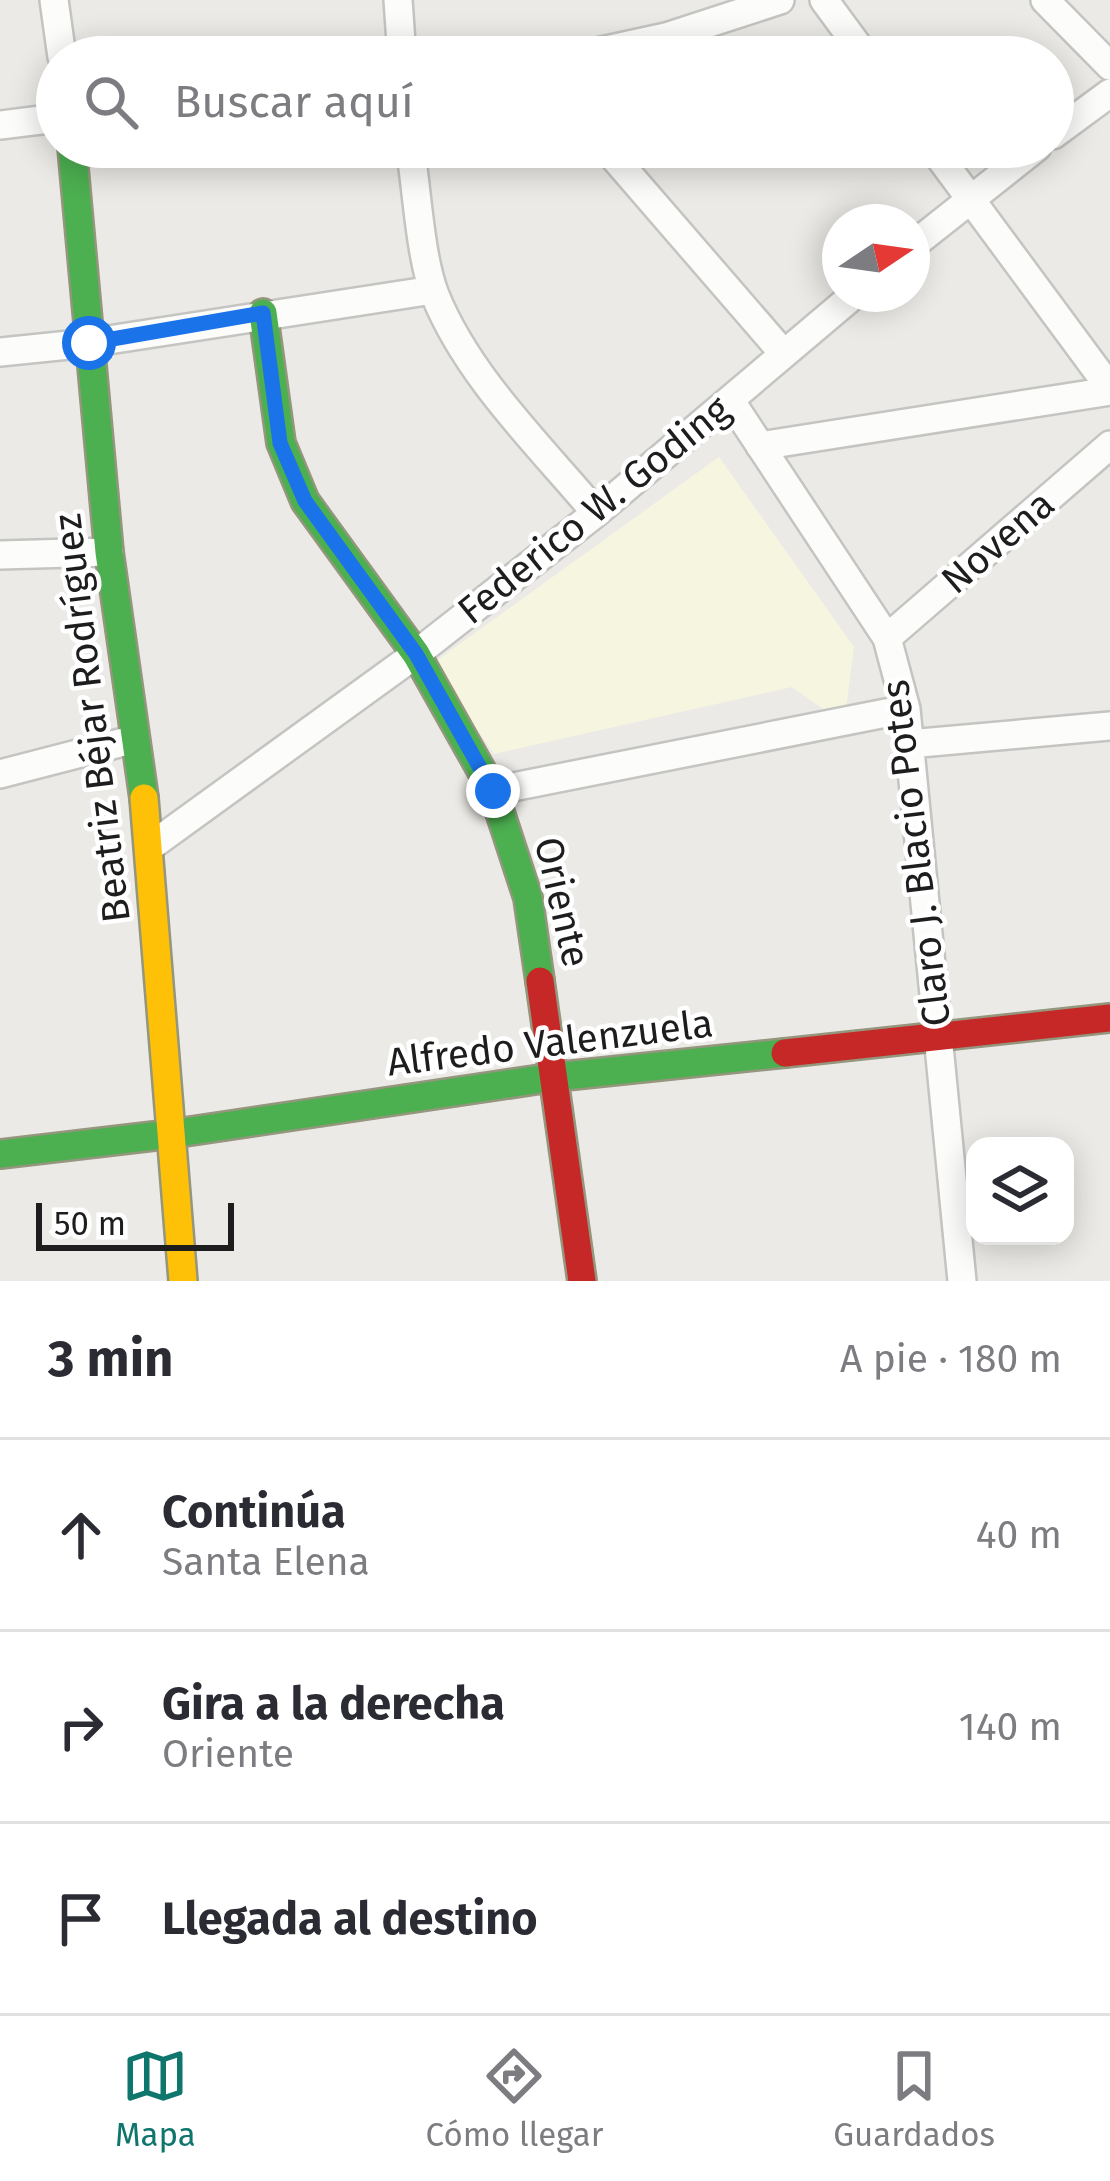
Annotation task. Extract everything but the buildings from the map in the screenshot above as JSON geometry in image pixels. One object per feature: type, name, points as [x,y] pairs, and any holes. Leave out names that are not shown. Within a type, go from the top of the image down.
[{"type":"street","points":[[54,0],[59,36]]},
{"type":"street","points":[[398,0],[401,36]]},
{"type":"street","points":[[671,36],[780,0]]},
{"type":"street","points":[[824,0],[851,36]]},
{"type":"street","points":[[1045,0],[1110,66]]},
{"type":"street","points":[[1074,120],[1110,93]]},
{"type":"street","points":[[0,125],[36,121]]},
{"type":"street","name":"Beatriz Béjar Rodríguez","points":[[74,168],[110,552],[151,846],[183,1281]]},
{"type":"street","points":[[413,168],[433,290],[478,370],[596,513]]},
{"type":"street","points":[[622,168],[784,354]]},
{"type":"street","points":[[760,446],[1110,390],[948,168]]},
{"type":"street","points":[[930,231],[1008,168]]},
{"type":"street","points":[[0,352],[89,343],[433,290]]},
{"type":"street","name":"Federico W. Goding","points":[[151,846],[416,654],[596,513],[834,312]]},
{"type":"street","name":"Oriente","points":[[263,313],[280,443],[305,501],[416,654],[493,791],[528,898],[582,1281]]},
{"type":"street","name":"Claro J. Blacio Potes","points":[[730,400],[886,638],[906,709],[962,1281]]},
{"type":"street","name":"Novena","points":[[886,638],[1110,445]]},
{"type":"street","points":[[0,555],[110,552]]},
{"type":"street","points":[[493,791],[906,709]]},
{"type":"street","points":[[909,744],[1110,727]]},
{"type":"street","points":[[0,774],[135,739]]},
{"type":"street","name":"Alfredo Valenzuela","points":[[0,1154],[171,1134],[555,1077],[1110,1018]]},
{"type":"shaded area","points":[[719,457],[854,647],[846,709],[826,711],[792,687],[494,754],[432,664]]},
{"type":"traffic: fast","points":[[74,168],[109,552],[144,798]]},
{"type":"traffic: fast","points":[[263,313],[281,443],[305,501],[416,654],[493,791],[528,898],[540,981]]},
{"type":"traffic: fast","points":[[0,1154],[171,1134],[555,1077],[785,1053]]},
{"type":"traffic: slow","points":[[144,798],[183,1281]]},
{"type":"traffic: jam","points":[[540,981],[582,1281]]},
{"type":"traffic: jam","points":[[785,1053],[1110,1018]]},
{"type":"route","points":[[89,343],[263,313],[280,443],[305,501],[416,654],[493,791]]}]
